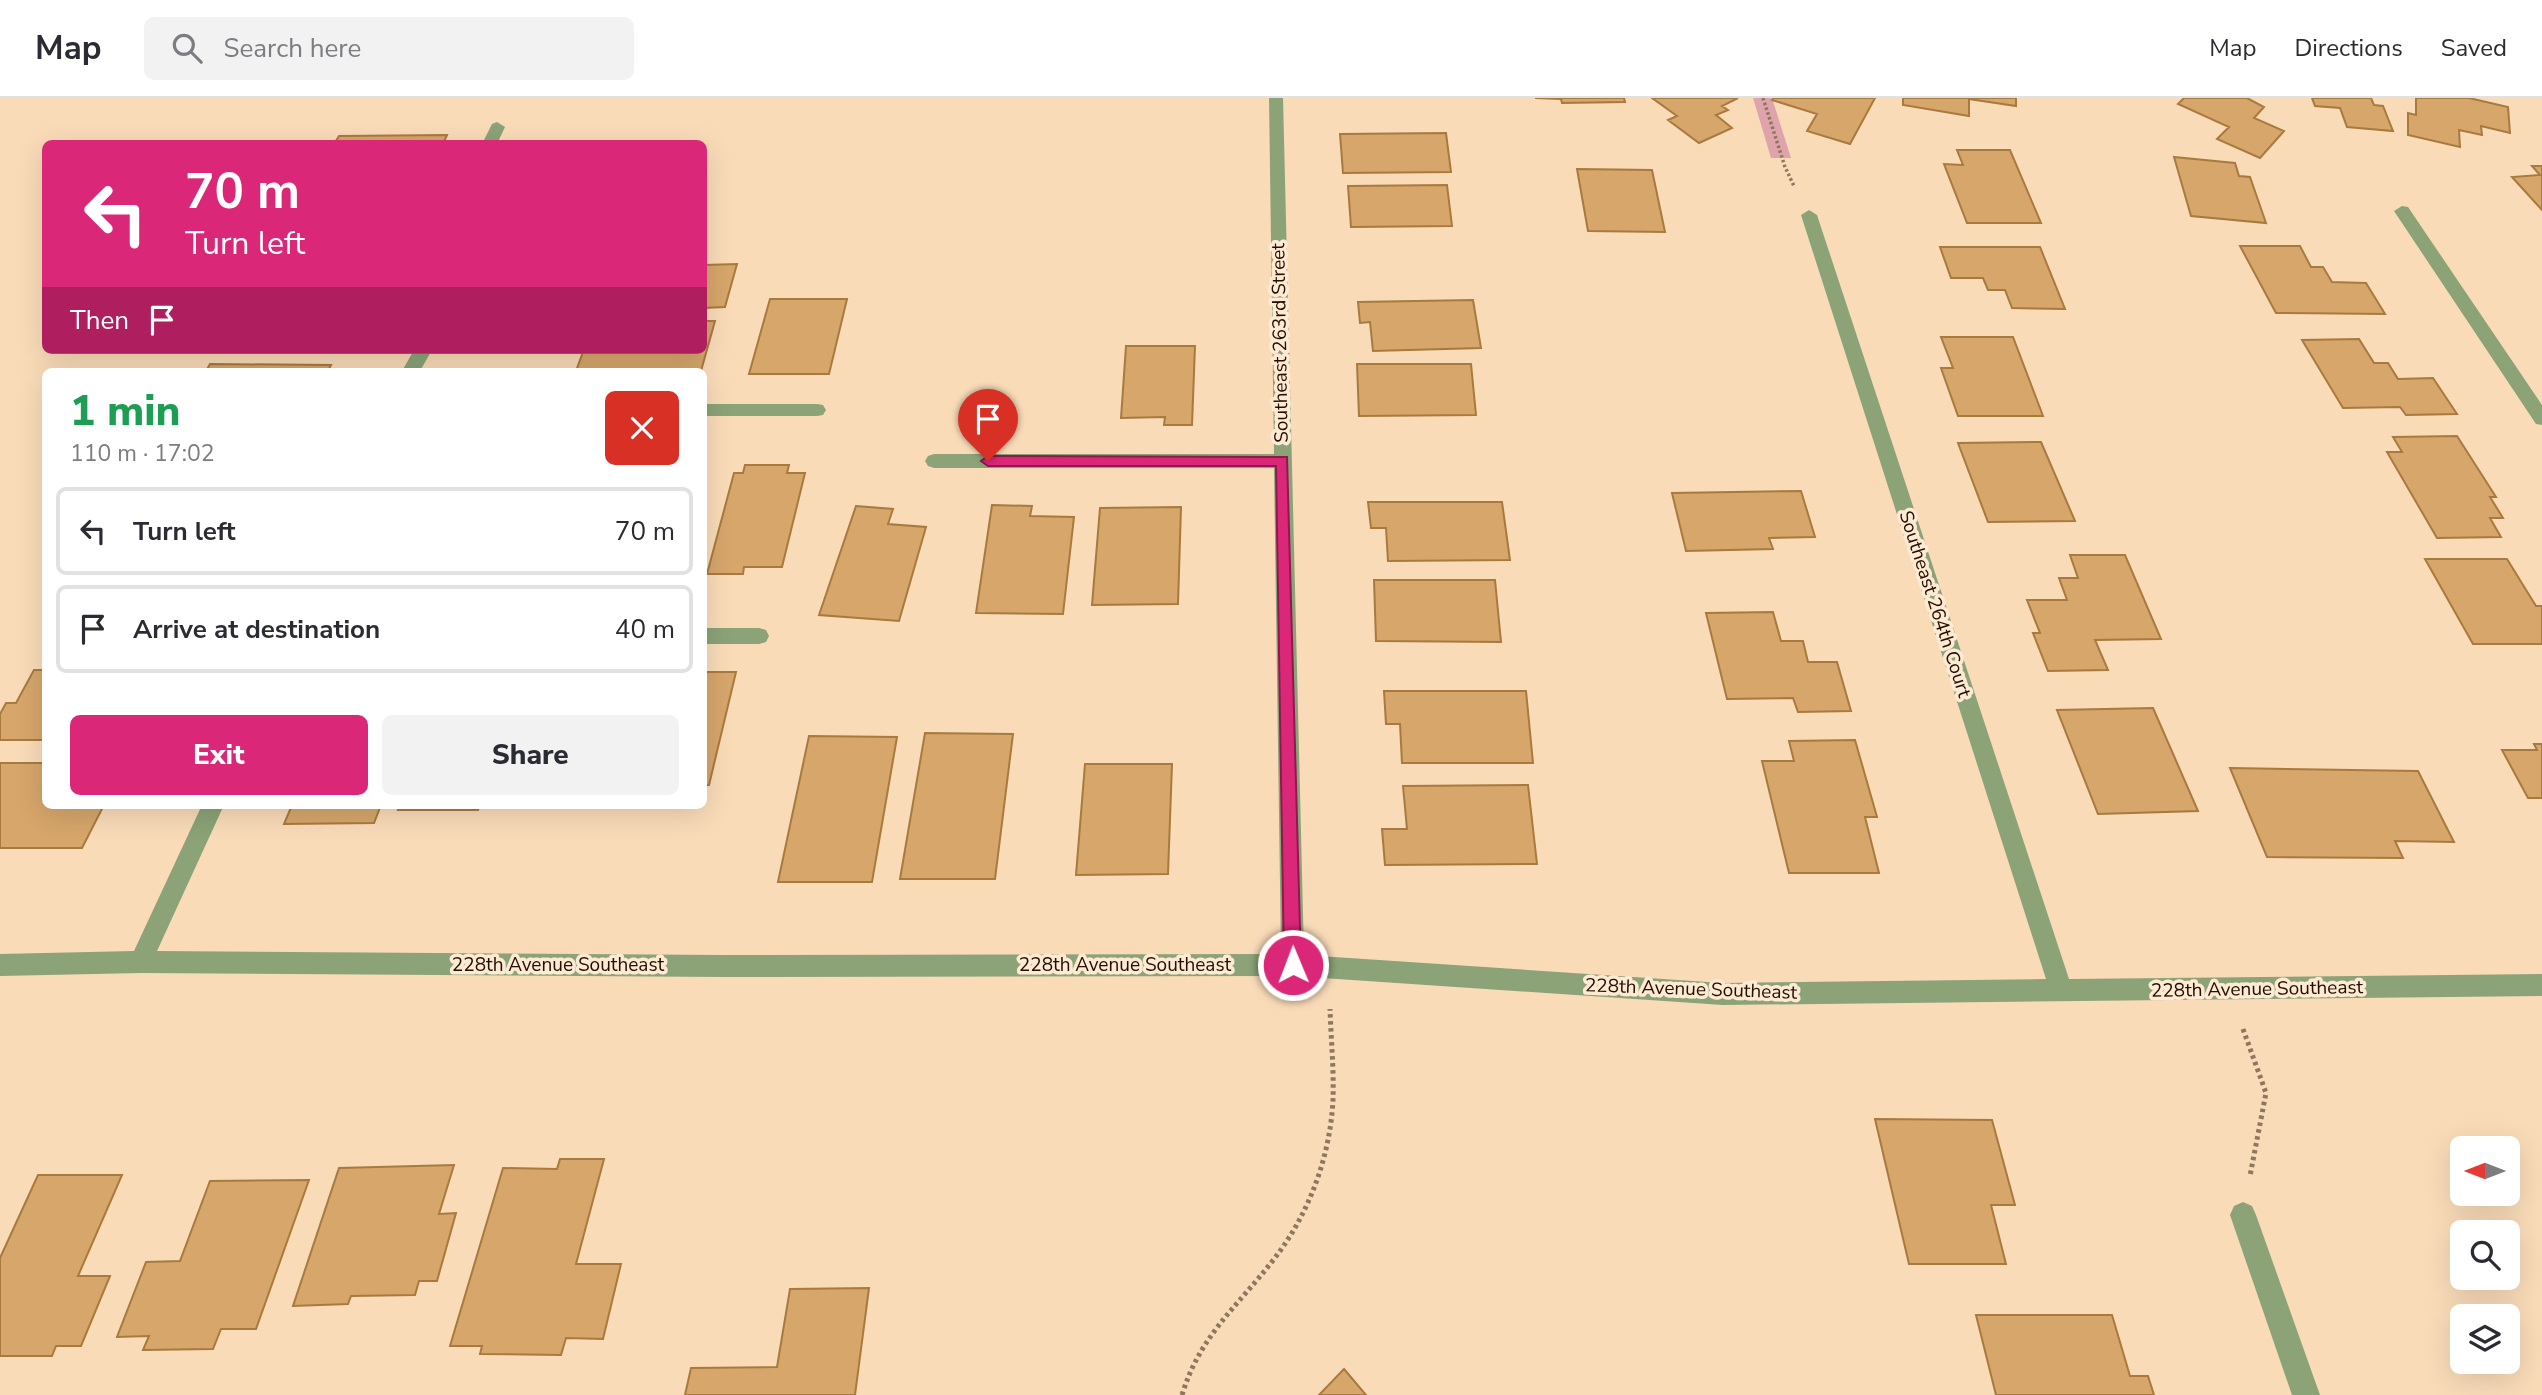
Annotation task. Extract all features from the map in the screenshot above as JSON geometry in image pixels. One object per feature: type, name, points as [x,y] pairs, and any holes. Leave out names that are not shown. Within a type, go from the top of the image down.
[{"type":"street","name":"Southeast 263rd Street","points":[[1276,98],[1293,965]]},
{"type":"street","points":[[491,140],[497,127]]},
{"type":"street","points":[[2402,211],[2542,419]]},
{"type":"street","name":"Southeast 264th Court","points":[[1809,215],[2062,992]]},
{"type":"street","points":[[707,410],[817,410]]},
{"type":"street","points":[[934,461],[1283,461]]},
{"type":"street","points":[[707,636],[759,636]]},
{"type":"street","points":[[141,962],[211,809]]},
{"type":"street","name":"228th Avenue Southeast","points":[[0,965],[141,962],[722,966],[1293,965],[1723,995],[2542,985]]},
{"type":"street","points":[[2243,1215],[2306,1395]]},
{"type":"path","points":[[1763,98],[1785,167],[1809,215]]},
{"type":"path","points":[[1182,1395],[1192,1361],[1217,1324],[1287,1243],[1306,1205],[1324,1153],[1332,1110],[1329,968]]},
{"type":"path","points":[[2228,989],[2266,1093],[2243,1215]]},
{"type":"shaded area","points":[[1753,98],[1772,98],[1791,158],[1771,158]]},
{"type":"building","points":[[1535,98],[1624,98],[1625,102],[1562,103],[1561,99]]},
{"type":"building","points":[[1652,98],[1738,98],[1722,106],[1728,110],[1716,115],[1732,128],[1699,143],[1668,120],[1677,116]]},
{"type":"building","points":[[1875,98],[1850,144],[1807,131],[1817,114],[1772,100]]},
{"type":"building","points":[[1903,98],[2016,98],[2016,106],[1969,99],[1969,116],[1903,105]]},
{"type":"building","points":[[2184,98],[2247,98],[2264,107],[2254,118],[2284,131],[2260,158],[2217,139],[2229,127],[2178,104]]},
{"type":"building","points":[[2312,98],[2371,98],[2374,105],[2383,106],[2393,131],[2347,127],[2340,108],[2315,106]]},
{"type":"building","points":[[2416,98],[2469,98],[2508,107],[2510,133],[2481,126],[2482,135],[2459,130],[2460,147],[2408,135],[2408,113],[2416,115]]},
{"type":"building","points":[[1446,133],[1451,172],[1343,173],[1340,134]]},
{"type":"building","points":[[447,135],[445,140],[336,140],[339,136]]},
{"type":"building","points":[[1957,150],[2010,150],[2041,223],[1967,223],[1944,164],[1963,165]]},
{"type":"building","points":[[2174,157],[2235,163],[2239,176],[2250,177],[2266,223],[2191,216]]},
{"type":"building","points":[[2532,166],[2542,166],[2542,210],[2512,177],[2540,175]]},
{"type":"building","points":[[1577,169],[1652,170],[1665,232],[1588,231]]},
{"type":"building","points":[[1447,185],[1452,226],[1351,227],[1348,186]]},
{"type":"building","points":[[2240,246],[2300,246],[2311,267],[2323,267],[2332,282],[2366,283],[2385,314],[2276,313]]},
{"type":"building","points":[[1940,247],[2040,247],[2065,309],[2012,308],[2005,290],[1988,290],[1983,278],[1951,278]]},
{"type":"building","points":[[737,264],[725,307],[707,308],[707,265]]},
{"type":"building","points":[[770,299],[847,299],[829,374],[749,374]]},
{"type":"building","points":[[1473,300],[1481,348],[1373,351],[1370,322],[1360,323],[1358,302]]},
{"type":"building","points":[[707,321],[715,321],[707,350]]},
{"type":"building","points":[[1941,337],[2013,337],[2043,416],[1958,416],[1941,368],[1953,368]]},
{"type":"building","points":[[2359,339],[2374,363],[2388,363],[2398,379],[2433,378],[2457,414],[2406,415],[2400,407],[2343,408],[2302,340]]},
{"type":"building","points":[[1126,346],[1195,346],[1192,425],[1164,425],[1165,417],[1121,418]]},
{"type":"building","points":[[582,354],[706,354],[702,368],[577,368]]},
{"type":"building","points":[[210,364],[331,365],[330,368],[208,368]]},
{"type":"building","points":[[1357,364],[1471,364],[1476,415],[1359,416]]},
{"type":"building","points":[[2457,436],[2496,497],[2490,497],[2503,518],[2490,518],[2501,537],[2437,538],[2387,452],[2402,452],[2393,437]]},
{"type":"building","points":[[2041,442],[2075,521],[1988,522],[1958,443]]},
{"type":"building","points":[[745,465],[789,465],[787,473],[805,473],[782,567],[744,567],[743,574],[707,574],[734,473],[743,473]]},
{"type":"building","points":[[1801,491],[1815,537],[1769,538],[1773,549],[1686,551],[1672,493]]},
{"type":"building","points":[[1368,502],[1502,502],[1510,560],[1388,561],[1386,528],[1371,528]]},
{"type":"building","points":[[992,505],[1032,506],[1030,516],[1074,517],[1063,614],[976,613]]},
{"type":"building","points":[[856,506],[893,509],[888,524],[926,527],[899,621],[819,615]]},
{"type":"building","points":[[1181,507],[1178,604],[1092,605],[1100,508]]},
{"type":"building","points":[[2070,555],[2125,555],[2161,639],[2095,640],[2108,670],[2048,671],[2033,633],[2040,633],[2027,600],[2067,600],[2059,578],[2078,578]]},
{"type":"building","points":[[2425,559],[2507,559],[2536,606],[2542,606],[2542,644],[2473,644]]},
{"type":"building","points":[[1374,580],[1495,580],[1501,642],[1376,641]]},
{"type":"building","points":[[1773,612],[1781,641],[1803,641],[1808,662],[1837,662],[1851,711],[1798,712],[1793,698],[1727,699],[1706,613]]},
{"type":"building","points":[[34,670],[42,670],[42,740],[0,740],[0,714],[6,703],[16,703]]},
{"type":"building","points":[[707,672],[736,672],[709,785]]},
{"type":"building","points":[[1384,691],[1526,691],[1533,763],[1402,763],[1400,724],[1386,724]]},
{"type":"building","points":[[2153,708],[2198,811],[2098,814],[2057,710]]},
{"type":"building","points":[[925,733],[1013,734],[995,879],[900,879]]},
{"type":"building","points":[[809,736],[897,737],[872,882],[778,882]]},
{"type":"building","points":[[1855,740],[1877,817],[1865,817],[1879,873],[1789,873],[1762,761],[1794,761],[1789,741]]},
{"type":"building","points":[[2534,744],[2542,744],[2542,798],[2528,798],[2502,750],[2537,750]]},
{"type":"building","points":[[0,763],[42,763],[42,809],[102,809],[82,848],[0,848]]},
{"type":"building","points":[[1085,764],[1172,764],[1168,874],[1076,875]]},
{"type":"building","points":[[2230,768],[2418,771],[2454,842],[2395,841],[2403,858],[2267,857]]},
{"type":"building","points":[[1528,785],[1537,864],[1385,865],[1382,829],[1407,829],[1403,786]]},
{"type":"building","points":[[290,809],[379,809],[374,823],[284,824]]},
{"type":"building","points":[[398,809],[478,809],[478,810]]},
{"type":"building","points":[[1875,1119],[1992,1120],[2015,1205],[1991,1205],[2006,1264],[1909,1264]]},
{"type":"building","points":[[560,1159],[604,1159],[576,1264],[621,1264],[603,1339],[566,1338],[561,1355],[480,1354],[482,1346],[450,1346],[503,1168],[557,1169]]},
{"type":"building","points":[[454,1165],[439,1214],[456,1213],[437,1281],[419,1281],[415,1295],[351,1296],[348,1304],[293,1306],[339,1168]]},
{"type":"building","points":[[38,1175],[122,1175],[78,1276],[110,1276],[81,1346],[56,1346],[52,1356],[0,1356],[0,1258]]},
{"type":"building","points":[[309,1180],[256,1329],[221,1329],[213,1349],[143,1350],[149,1336],[117,1337],[146,1262],[180,1261],[210,1181]]},
{"type":"building","points":[[869,1288],[855,1395],[685,1395],[691,1368],[777,1367],[790,1289]]},
{"type":"building","points":[[1976,1315],[2112,1315],[2130,1376],[2148,1376],[2154,1395],[1996,1395]]},
{"type":"building","points":[[1344,1369],[1366,1395],[1319,1395]]},
{"type":"route","points":[[988,461],[1283,461],[1293,965]]}]
